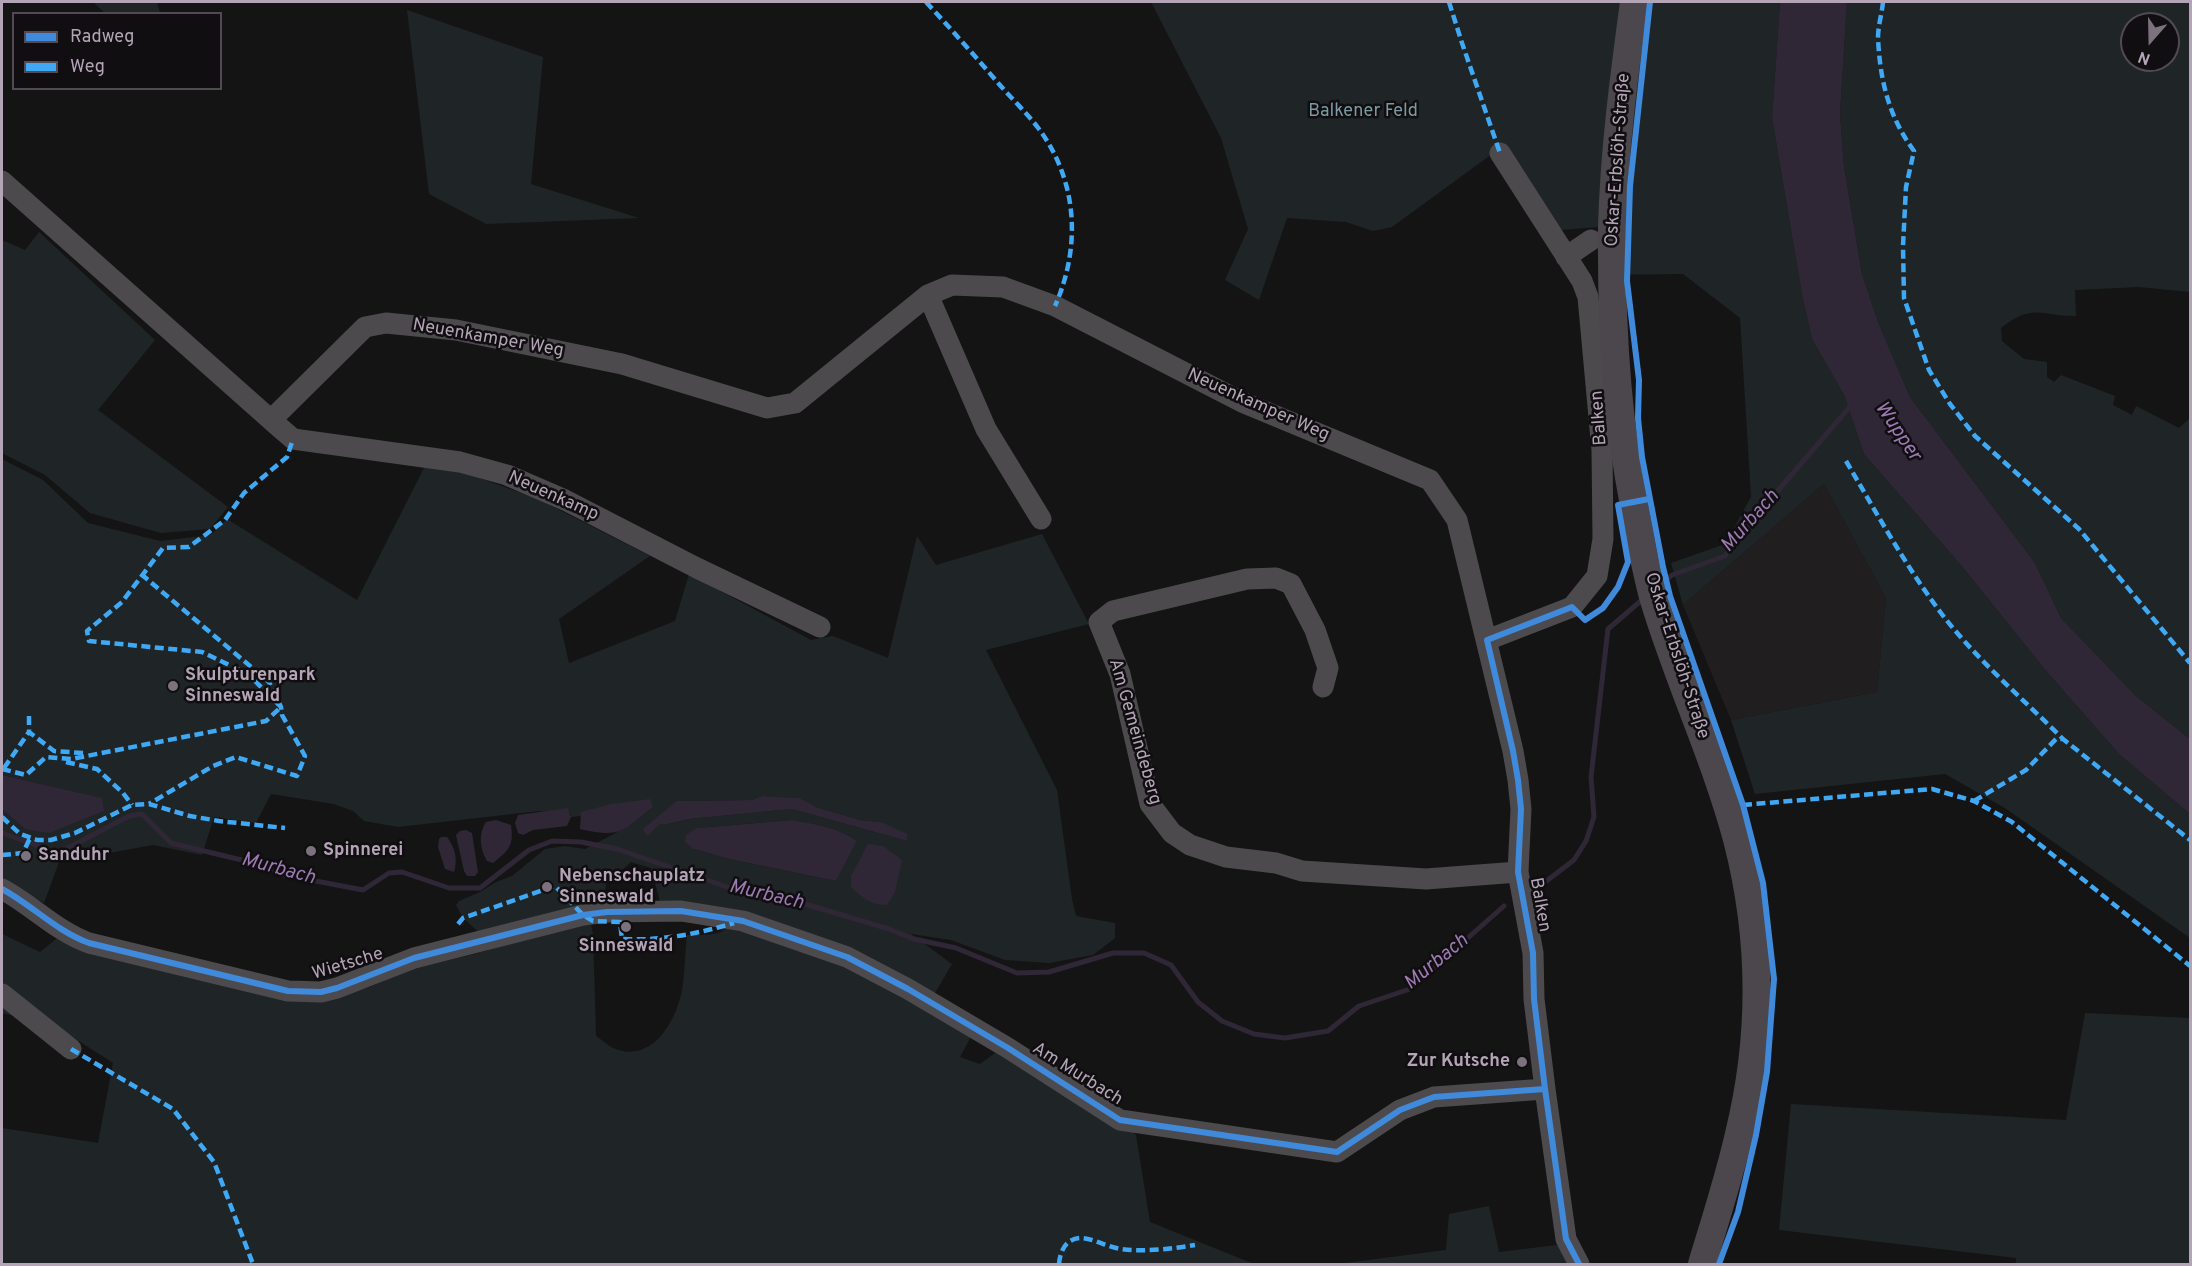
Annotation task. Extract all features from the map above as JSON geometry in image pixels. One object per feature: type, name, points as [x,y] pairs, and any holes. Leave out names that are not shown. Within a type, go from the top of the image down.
[{"type":"main road","name":"Oskar-Erbslöh-Straße","points":[[1634,2],[1612,225],[1612,298],[1626,458],[1651,587],[1736,838],[1747,883],[1755,946],[1757,1012],[1751,1073],[1740,1133],[1701,1264]]},
{"type":"street","name":"Balken","points":[[1500,153],[1582,280],[1588,297],[1602,450],[1603,539],[1597,576],[1572,607],[1487,640],[1518,780],[1521,809],[1518,872],[1533,952],[1534,999],[1545,1089],[1566,1239],[1579,1264]]},
{"type":"street","points":[[2,181],[271,420]]},
{"type":"street","points":[[1566,257],[1591,240]]},
{"type":"street","name":"Neuenkamper Weg","points":[[271,420],[365,327],[386,323],[456,330],[622,364],[767,408],[795,404],[928,295],[951,285],[1003,287],[1054,306],[1242,402],[1430,480],[1457,520],[1487,640]]},
{"type":"street","points":[[928,295],[986,429],[1041,519]]},
{"type":"street","name":"Neuenkamp","points":[[271,420],[293,439],[460,462],[507,475],[565,500],[718,579],[820,627]]},
{"type":"street","name":"Am Gemeindeberg","points":[[1323,687],[1328,668],[1315,630],[1291,584],[1276,578],[1247,579],[1113,611],[1099,622],[1120,674],[1150,804],[1172,833],[1190,845],[1226,857],[1276,863],[1302,871],[1426,879],[1518,872]]},
{"type":"street","name":"Wietsche","points":[[2,889],[34,909],[64,932],[89,943],[288,991],[306,993],[337,988],[414,958],[584,915],[607,912],[681,911]]},
{"type":"street","name":"Am Murbach","points":[[681,911],[742,921],[847,957],[918,995],[1008,1048],[1120,1119],[1337,1152],[1400,1110],[1434,1097],[1545,1089]]},
{"type":"street","points":[[2,994],[71,1049]]},
{"type":"shaded area","points":[[1824,484],[1886,598],[1877,692],[1731,720],[1683,605]]},
{"type":"green space","points":[[93,2],[157,2],[160,12],[104,12]]},
{"type":"green space","name":"Balkener Feld","points":[[1151,2],[1780,2],[1772,118],[1802,295],[1812,339],[1844,395],[1864,454],[1960,564],[2047,672],[2119,754],[2190,814],[2190,938],[2005,808],[1945,774],[1755,794],[1731,720],[1877,692],[1886,598],[1824,484],[1683,605],[1671,563],[1725,544],[1751,497],[1740,318],[1683,274],[1599,275],[1598,227],[1561,230],[1492,154],[1392,227],[1373,231],[1346,222],[1287,218],[1259,300],[1225,280],[1248,229],[1221,138]]},
{"type":"green space","points":[[1847,2],[2190,2],[2190,292],[2139,287],[2075,290],[2076,316],[2030,313],[2012,320],[2001,328],[2002,341],[2024,359],[2047,362],[2047,377],[2054,382],[2061,375],[2115,396],[2113,405],[2132,415],[2136,406],[2179,428],[2190,418],[2190,739],[2136,696],[2061,618],[2035,563],[1910,397],[1878,322],[1862,274],[1844,166],[1840,114]]},
{"type":"green space","points":[[407,10],[543,57],[531,184],[639,218],[486,224],[429,194]]},
{"type":"green space","points":[[39,232],[155,340],[98,410],[228,507],[210,529],[161,533],[90,513],[45,475],[2,453],[2,240],[25,250]]},
{"type":"green space","points":[[2,459],[43,480],[88,523],[160,541],[211,535],[227,519],[357,600],[425,466],[462,472],[538,499],[650,556],[559,619],[569,663],[675,621],[689,574],[811,640],[833,636],[888,658],[917,536],[936,565],[1042,534],[1089,624],[986,650],[1057,790],[1076,916],[1115,923],[1115,938],[1093,955],[1049,963],[1005,960],[951,940],[911,934],[952,964],[927,1007],[973,1033],[960,1057],[980,1064],[998,1051],[1105,1104],[1136,1135],[1150,1222],[1254,1264],[2,1264],[2,1128],[98,1143],[113,1063],[54,1025],[2,1013],[2,934],[40,952],[68,929],[329,997],[370,987],[406,970],[475,954],[590,920],[593,934],[596,1036],[611,1047],[625,1051],[638,1051],[659,1038],[674,1016],[682,990],[687,935],[715,934],[739,919],[660,901],[651,868],[631,862],[623,869],[609,873],[601,907],[482,935],[463,918],[456,905],[459,901],[512,876],[545,849],[565,846],[585,849],[631,825],[653,807],[581,812],[581,816],[571,817],[570,812],[539,811],[398,827],[364,821],[353,811],[334,804],[271,794],[256,823],[214,817],[202,855],[153,845],[59,862],[44,903],[2,882],[2,809],[25,829],[101,798],[2,775]],"holes":[[[762,796],[800,798],[816,807],[860,820],[881,822],[907,841],[792,809],[660,824],[677,801],[752,800]],[[792,820],[834,829],[857,841],[836,881],[729,859],[694,849],[697,828]]]},
{"type":"green space","points":[[2085,1013],[2190,1018],[2190,1264],[2016,1264],[2016,1258],[1779,1230],[1791,1104],[2066,1120]]},
{"type":"green space","points":[[1489,1206],[1499,1252],[1565,1244],[1573,1264],[1337,1264],[1446,1250],[1449,1214]]},
{"type":"water","name":"Wupper","points":[[1780,2],[1847,2],[1840,114],[1844,166],[1862,274],[1878,322],[1910,397],[2035,563],[2061,618],[2136,696],[2190,739],[2190,814],[2119,754],[2047,672],[1960,564],[1864,454],[1844,395],[1812,339],[1802,295],[1772,118]]},
{"type":"water","points":[[2,775],[102,798],[104,811],[49,833],[25,829],[2,809]]},
{"type":"water","points":[[762,796],[800,798],[816,807],[860,820],[881,822],[907,834],[907,841],[792,809],[660,824],[647,836],[643,829],[677,801],[752,800]]},
{"type":"water","points":[[650,799],[653,807],[620,831],[604,833],[580,829],[581,812],[611,804]]},
{"type":"water","points":[[568,808],[571,817],[567,826],[533,830],[523,835],[518,833],[515,823],[518,815]]},
{"type":"water","points":[[496,820],[511,825],[512,838],[507,851],[493,863],[487,861],[481,847],[481,836],[486,822]]},
{"type":"water","points":[[792,820],[834,829],[857,841],[836,881],[729,859],[694,849],[685,842],[686,835],[697,828]]},
{"type":"water","points":[[466,830],[472,833],[478,872],[475,876],[467,876],[464,871],[456,835]]},
{"type":"water","points":[[441,837],[447,837],[454,849],[456,863],[454,872],[445,869],[438,847]]},
{"type":"water","points":[[868,844],[883,846],[902,860],[895,892],[887,905],[867,900],[851,887],[851,876]]},
{"type":"waterway","name":"Murbach","points":[[1660,585],[1672,575],[1725,556],[1854,402]]},
{"type":"waterway","name":"Murbach","points":[[1536,889],[1574,860],[1586,841],[1594,817],[1591,777],[1608,629],[1643,599]]},
{"type":"waterway","name":"Murbach","points":[[2,833],[58,853],[129,816],[142,814],[171,843],[254,863],[284,875],[363,890],[389,873],[402,872],[449,888],[480,888],[529,850],[552,841],[581,842],[617,849],[736,890],[788,899],[889,929],[914,939],[956,948],[1017,973],[1049,972],[1113,953],[1144,953],[1171,965],[1198,1002],[1222,1021],[1254,1034],[1285,1038],[1328,1031],[1359,1006],[1410,989],[1504,906]]},
{"type":"marked path","points":[[926,2],[1039,129],[1062,171],[1068,193],[1072,238],[1069,261],[1055,306]]},
{"type":"marked path","points":[[1449,2],[1500,153]]},
{"type":"marked path","points":[[1883,2],[1878,38],[1884,84],[1892,112],[1914,151],[1906,187],[1903,246],[1904,298],[1929,370],[1950,404],[1975,436],[2079,529],[2190,663]]},
{"type":"marked path","points":[[2,769],[26,775],[46,757],[71,759],[266,721],[281,707],[248,674],[202,652],[89,641],[87,631],[122,602],[163,548],[189,547],[225,520],[244,493],[287,457],[293,439]]},
{"type":"marked path","points":[[1846,461],[1903,557],[1941,613],[1984,662],[2063,739]]},
{"type":"marked path","points":[[141,574],[269,682],[281,707],[282,715],[305,756],[297,776],[236,757],[213,766],[149,804]]},
{"type":"marked path","points":[[29,716],[29,732],[54,751],[83,753]]},
{"type":"marked path","points":[[4,768],[29,732]]},
{"type":"marked path","points":[[1974,801],[2026,770],[2056,739],[2063,739],[2190,840]]},
{"type":"marked path","points":[[66,762],[97,769],[123,793],[132,805]]},
{"type":"marked path","points":[[1743,805],[1932,789],[1974,801],[2012,822],[2190,966]]},
{"type":"marked path","points":[[2,817],[20,834],[37,840],[51,840],[75,833],[132,805],[149,804],[190,816],[285,828]]},
{"type":"marked path","points":[[2,855],[23,853],[30,838]]},
{"type":"marked path","points":[[458,924],[463,918],[555,886],[583,915],[593,921],[620,922],[622,939],[679,936],[734,923]]},
{"type":"marked path","points":[[71,1049],[173,1109],[214,1162],[253,1264]]},
{"type":"marked path","points":[[1059,1264],[1064,1247],[1080,1238],[1130,1250],[1158,1250],[1195,1245]]},
{"type":"cycle path","points":[[1650,2],[1630,186],[1627,281],[1639,380],[1638,418],[1642,457],[1670,596],[1743,805],[1763,883],[1774,979],[1767,1072],[1756,1135],[1738,1212],[1719,1264]]},
{"type":"cycle path","points":[[1579,1264],[1566,1239],[1545,1089],[1534,999],[1533,953],[1518,872],[1521,809],[1518,780],[1487,640],[1572,607],[1585,620],[1603,608],[1618,587],[1628,562],[1618,505],[1649,499]]},
{"type":"cycle path","points":[[2,889],[66,932],[89,943],[288,991],[321,992],[337,988],[414,958],[583,915],[607,912],[681,911],[743,921],[847,957],[908,989],[1008,1048],[1120,1120],[1337,1152],[1400,1110],[1434,1097],[1545,1089]]},
{"type":"place","name":"Skulpturenpark Sinneswald","points":[[173,686]]},
{"type":"place","name":"Spinnerei","points":[[311,851]]},
{"type":"place","name":"Sanduhr","points":[[26,856]]},
{"type":"place","name":"Nebenschauplatz Sinneswald","points":[[547,887]]},
{"type":"place","name":"Sinneswald","points":[[626,927]]},
{"type":"place","name":"Zur Kutsche","points":[[1522,1062]]}]
